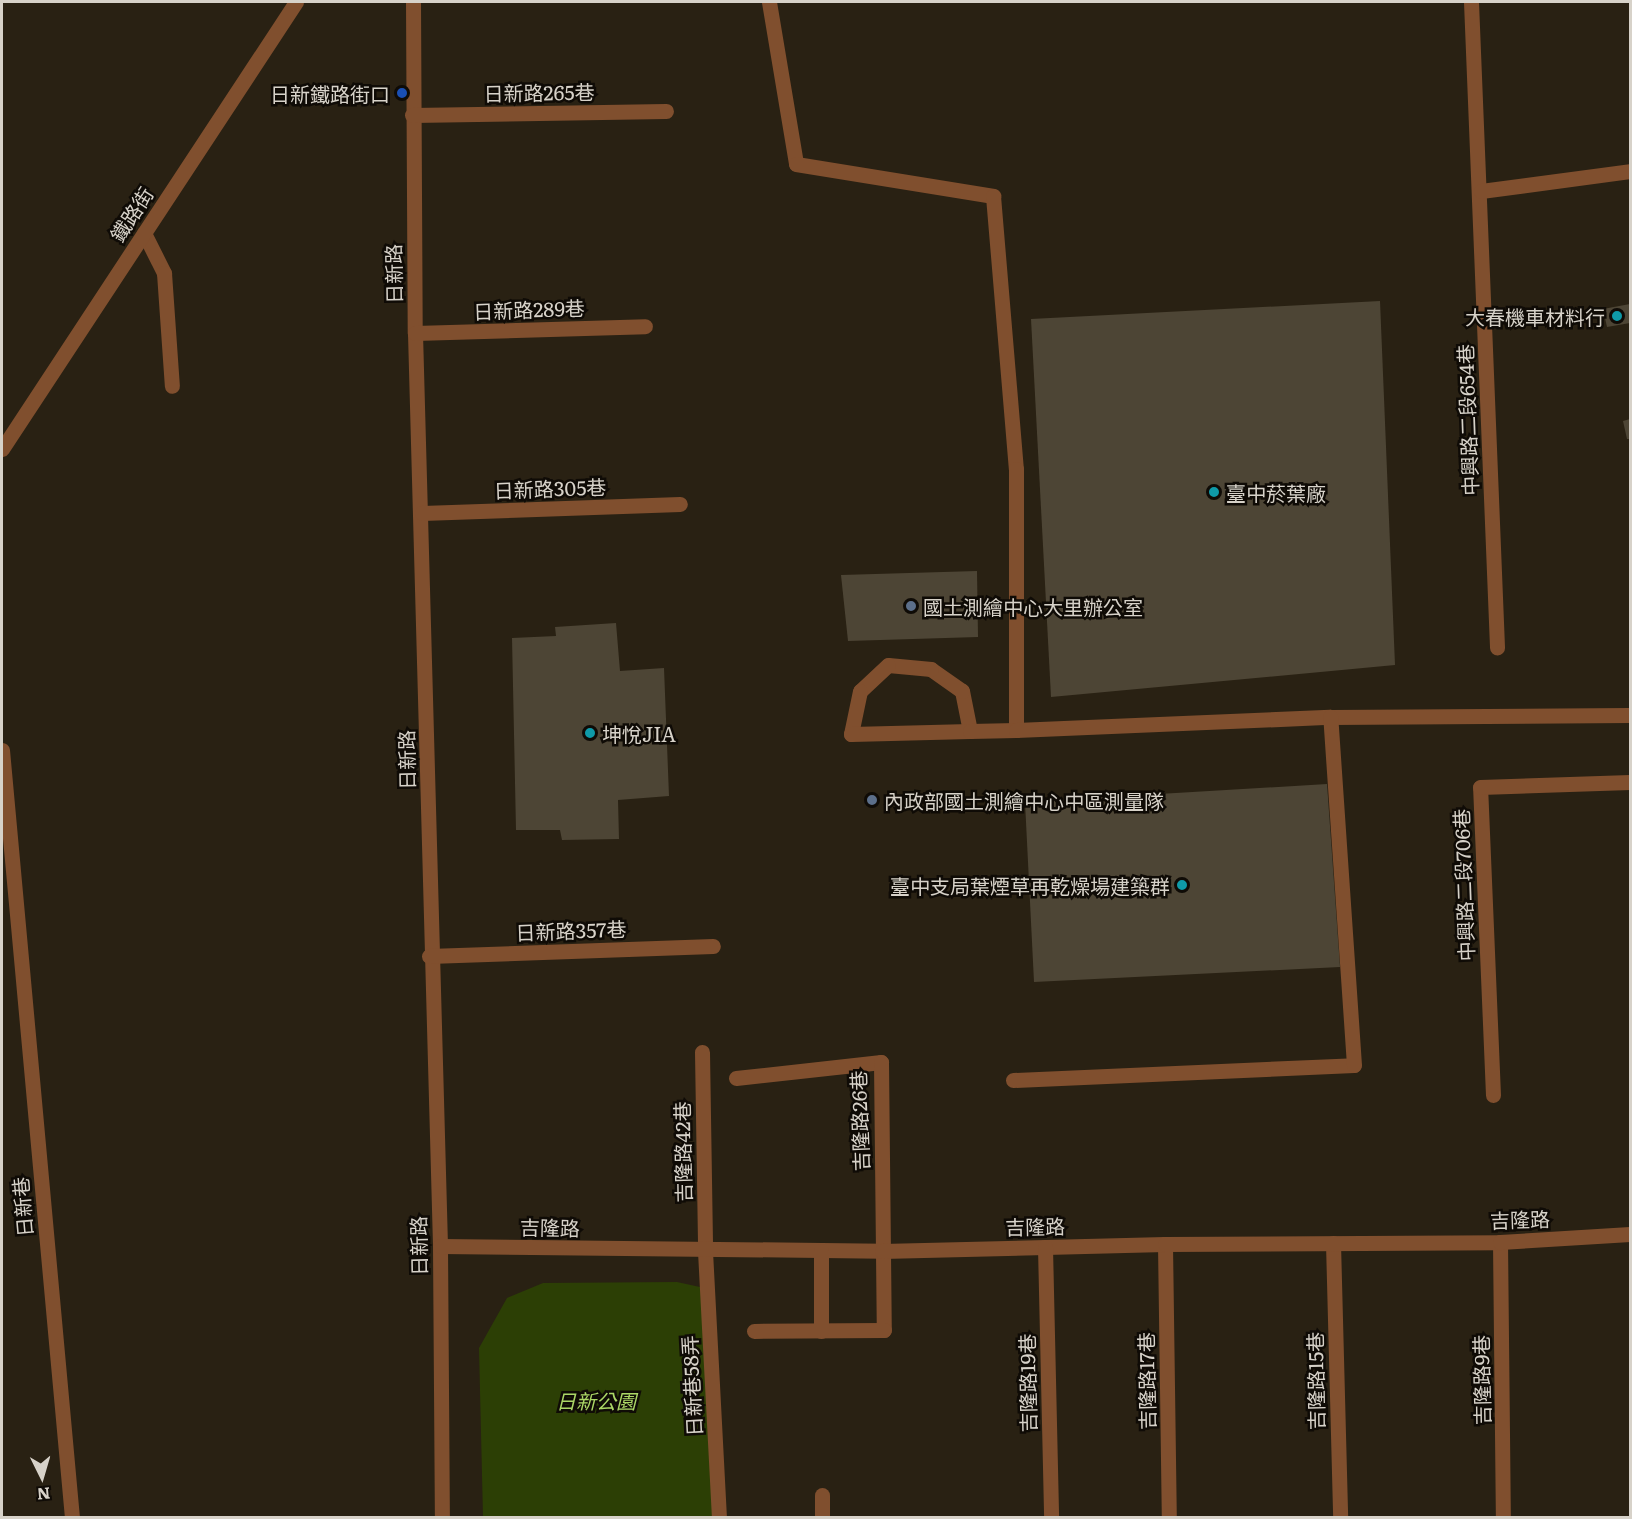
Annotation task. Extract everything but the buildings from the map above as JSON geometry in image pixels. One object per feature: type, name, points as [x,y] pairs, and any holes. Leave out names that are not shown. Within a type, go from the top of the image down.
[{"type":"street","name":"鐵路街","points":[[2,449],[296,2]]},
{"type":"street","name":"日新路","points":[[412,2],[415,333],[422,513],[429,956],[440,1246],[442,1518]]},
{"type":"street","points":[[769,2],[796,164],[993,196],[1016,469],[1016,730]]},
{"type":"street","name":"中興路二段654巷","points":[[1471,2],[1497,647]]},
{"type":"street","name":"日新路265巷","points":[[412,115],[666,111]]},
{"type":"street","points":[[1480,191],[1630,171]]},
{"type":"street","points":[[144,232],[164,273],[172,386]]},
{"type":"street","name":"日新路289巷","points":[[415,333],[645,326]]},
{"type":"street","name":"日新路305巷","points":[[422,513],[680,504]]},
{"type":"street","points":[[969,731],[962,691],[931,669],[888,665],[860,691],[851,734],[1016,730],[1330,717],[1630,715]]},
{"type":"street","points":[[1013,1080],[1354,1065],[1330,717]]},
{"type":"street","name":"日新巷","points":[[2,750],[72,1518]]},
{"type":"street","name":"中興路二段706巷","points":[[1493,1095],[1480,787],[1630,782]]},
{"type":"street","name":"日新路357巷","points":[[429,956],[713,946]]},
{"type":"street","name":"吉隆路42巷","points":[[702,1052],[705,1251]]},
{"type":"street","name":"吉隆路26巷","points":[[736,1078],[881,1062],[882,1251]]},
{"type":"street","name":"吉隆路","points":[[440,1246],[705,1251],[882,1251],[1165,1244],[1500,1242],[1630,1234]]},
{"type":"street","name":"吉隆路9巷","points":[[1500,1242],[1503,1518]]},
{"type":"street","name":"吉隆路15巷","points":[[1333,1243],[1340,1518]]},
{"type":"street","name":"吉隆路17巷","points":[[1165,1244],[1169,1518]]},
{"type":"street","name":"吉隆路19巷","points":[[1045,1247],[1051,1518]]},
{"type":"street","name":"日新巷58弄","points":[[705,1251],[719,1518]]},
{"type":"street","points":[[821,1251],[821,1330]]},
{"type":"street","points":[[754,1331],[884,1330],[882,1251]]},
{"type":"street","points":[[822,1495],[822,1518]]},
{"type":"green space","name":"日新公園","points":[[677,1282],[709,1289],[713,1517],[483,1517],[479,1348],[507,1298],[543,1283]]},
{"type":"place","name":"日新鐵路街口","points":[[402,93]]},
{"type":"place","name":"大春機車材料行","points":[[1617,316]]},
{"type":"place","name":"臺中菸葉廠","points":[[1214,492]]},
{"type":"place","name":"國土測繪中心大里辦公室","points":[[911,606]]},
{"type":"place","name":"坤悅JIA","points":[[590,733]]},
{"type":"place","name":"內政部國土測繪中心中區測量隊","points":[[872,800]]},
{"type":"place","name":"臺中支局葉煙草再乾燥場建築群","points":[[1182,885]]}]
